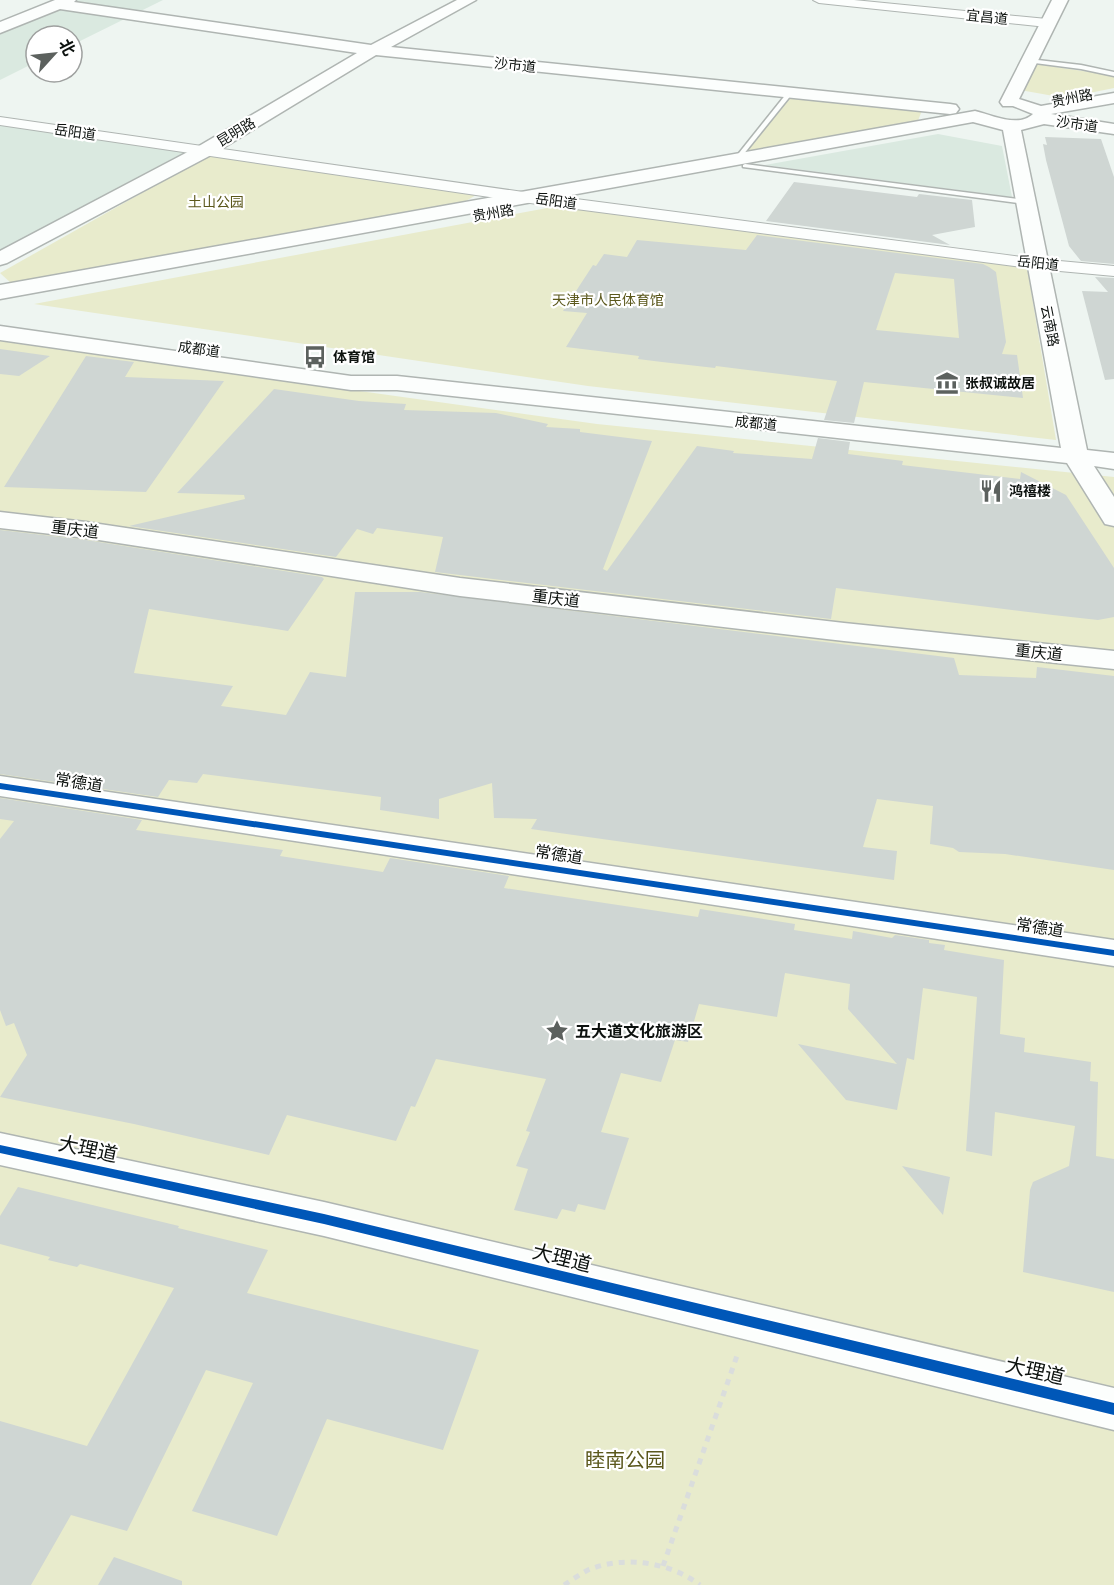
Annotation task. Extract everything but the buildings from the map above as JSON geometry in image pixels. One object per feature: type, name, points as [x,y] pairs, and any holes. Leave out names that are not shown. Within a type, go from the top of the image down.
[{"type":"street","name":"昆明路","points":[[0,259],[206,150],[373,50],[468,0]]},
{"type":"street","name":"宜昌道","points":[[819,0],[1047,23]]},
{"type":"street","points":[[1010,102],[1060,0]]},
{"type":"street","name":"沙市道","points":[[63,2],[373,50],[977,116]]},
{"type":"street","points":[[0,28],[63,2]]},
{"type":"street","name":"贵州路","points":[[6,298],[558,201],[977,116],[1011,125],[1029,123],[1037,112],[1114,91]]},
{"type":"street","name":"贵州路","points":[[977,116],[980,105],[1010,102],[1037,112],[1114,98]]},
{"type":"street","name":"沙市道","points":[[1037,112],[1114,129]]},
{"type":"street","name":"岳阳道","points":[[0,121],[530,198],[1038,264],[1114,271]]},
{"type":"street","name":"云南路","points":[[1011,125],[1076,458],[1114,518]]},
{"type":"street","name":"贵州路","points":[[6,298],[530,198],[741,163]]},
{"type":"street","points":[[6,298],[11,305],[9,312],[13,318],[27,325]]},
{"type":"street","name":"成都道","points":[[0,321],[307,364],[398,383],[1114,461]]},
{"type":"street","name":"成都道","points":[[0,333],[351,383],[398,383]]},
{"type":"street","name":"重庆道","points":[[0,520],[86,530],[460,587],[844,632],[1114,660]]},
{"type":"street","name":"常德道","points":[[0,786],[1114,953]]},
{"type":"street","name":"大理道","points":[[0,1149],[324,1219],[1114,1408]]},
{"type":"lane","points":[[1029,61],[1082,67],[1114,74]]},
{"type":"lane","points":[[789,94],[741,163],[1026,202]]},
{"type":"path","points":[[663,1566],[749,1321]]},
{"type":"path","points":[[564,1585],[591,1569],[626,1562],[663,1566],[700,1585]]},
{"type":"shaded area","points":[[74,0],[163,0],[84,39],[84,24],[24,24],[24,68],[0,80],[0,32]]},
{"type":"shaded area","points":[[0,120],[187,151],[0,250]]},
{"type":"shaded area","points":[[938,134],[1002,146],[1012,197],[765,165]]},
{"type":"green space","points":[[1035,64],[1110,75],[1114,77],[1114,88],[1065,98],[1020,90]]},
{"type":"green space","points":[[792,96],[923,108],[917,123],[742,157]]},
{"type":"green space","name":"土山公园","points":[[209,155],[476,195],[461,204],[12,284],[0,273]]},
{"type":"green space","name":"天津市人民体育馆","points":[[558,206],[1027,267],[1056,440],[588,386],[34,304]]},
{"type":"green space","name":"五大道文化旅游区","points":[[0,341],[597,424],[1114,477],[1114,1585],[0,1585]]},
{"type":"cycle path","points":[[0,786],[1114,953]]},
{"type":"cycle path","points":[[0,1149],[324,1219],[1114,1409]]},
{"type":"place","name":"体育馆","points":[[315,357]]},
{"type":"place","name":"张叔诚故居","points":[[947,383]]},
{"type":"place","name":"鸿禧楼","points":[[991,491]]},
{"type":"place","name":"五大道文化旅游区","points":[[557,1031]]},
{"type":"park label","name":"睦南公园","points":[[625,1460]]}]
